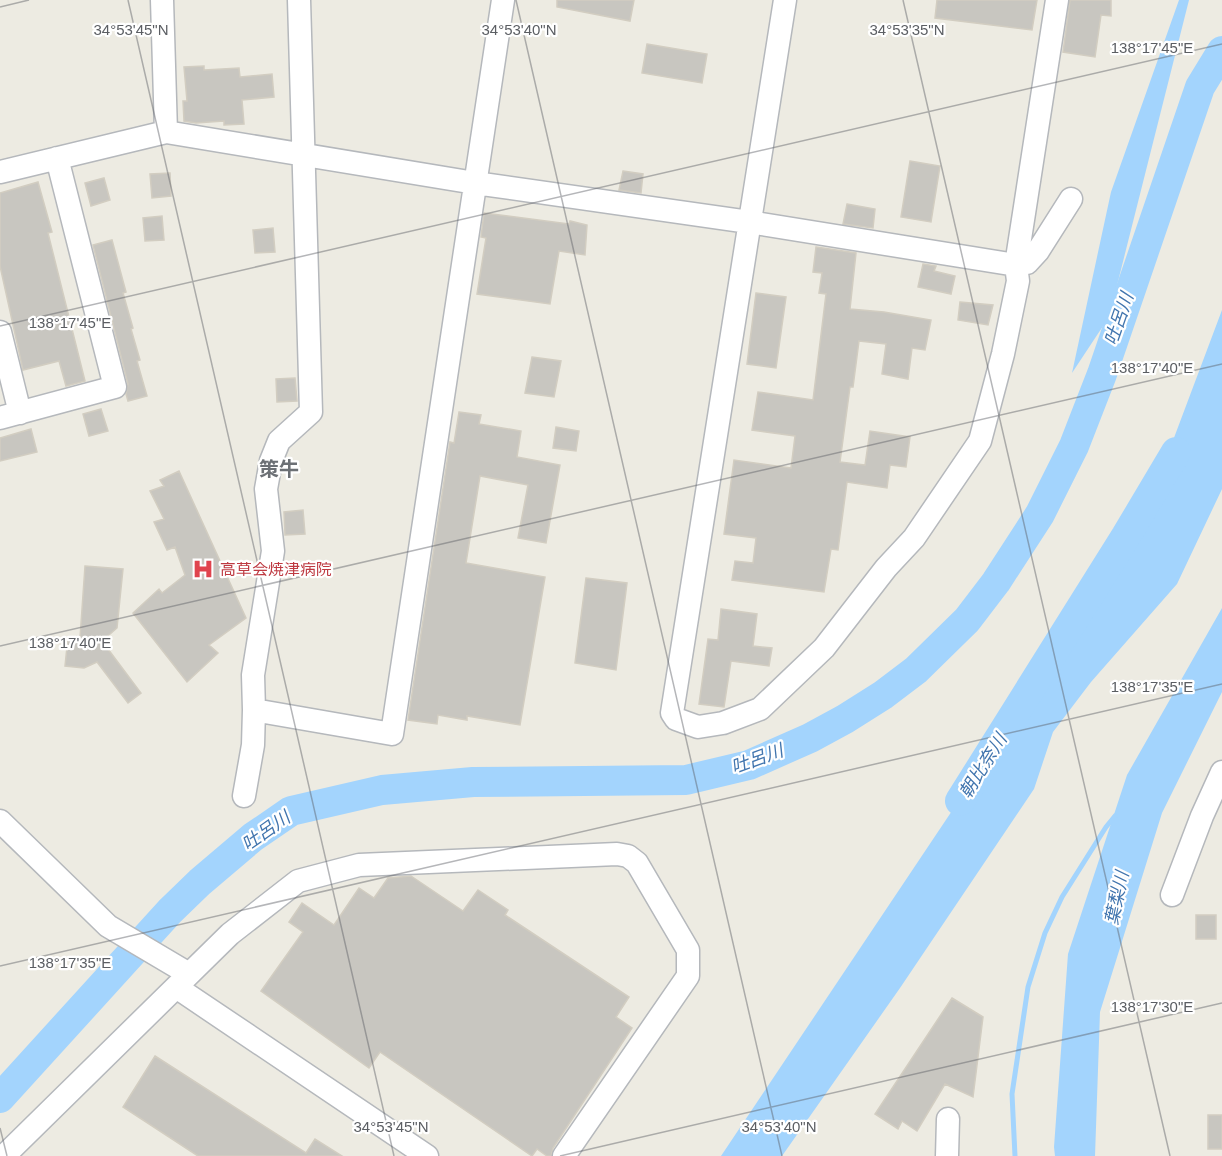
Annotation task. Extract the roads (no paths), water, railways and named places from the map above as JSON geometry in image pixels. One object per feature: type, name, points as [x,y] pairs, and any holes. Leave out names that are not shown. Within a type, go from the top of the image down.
[{"type":"street","points":[[162,0],[166,132]]},
{"type":"street","points":[[244,796],[253,746],[253,675],[273,551],[266,489],[271,461],[279,441],[311,412],[299,0]]},
{"type":"street","points":[[254,710],[392,734],[502,0]]},
{"type":"street","points":[[785,0],[672,712],[676,719],[698,726],[732,720],[760,710],[824,648],[886,568],[914,538],[980,441],[1004,354],[1018,281],[1016,265],[1057,0]]},
{"type":"street","points":[[0,172],[166,132],[475,183],[749,222],[1016,265],[1027,263],[1038,251],[1071,199]]},
{"type":"street","points":[[0,332],[10,416],[115,387],[57,158]]},
{"type":"street","points":[[1172,895],[1202,816],[1222,772]]},
{"type":"street","points":[[0,821],[108,926],[427,1156]]},
{"type":"street","points":[[4,1156],[230,934],[298,880],[359,865],[617,854],[628,856],[637,863],[687,950],[688,976],[564,1156]]},
{"type":"street","points":[[947,1156],[948,1119]]},
{"type":"water","points":[[1179,0],[1189,0],[1109,317],[1072,373],[1111,192]]},
{"type":"water","points":[[1222,310],[1222,489],[1177,584],[1091,682],[1053,732],[1034,789],[900,988],[782,1156],[721,1156],[1142,523]]},
{"type":"water","name":"葉梨川","points":[[1222,608],[1222,692],[1162,813],[1100,1012],[1095,1156],[1055,1156],[1068,954],[1127,775]]},
{"type":"waterway","name":"吐呂川","points":[[0,1098],[170,911],[253,837],[291,811],[382,790],[473,782],[686,780],[749,765],[810,738],[883,695],[916,670],[967,620],[996,582],[1040,514],[1074,446],[1102,374],[1200,87],[1222,51]]},
{"type":"waterway","name":"朝比奈川","points":[[960,801],[1176,452]]},
{"type":"waterway","points":[[1015,1156],[1012,1094],[1028,987],[1045,933],[1062,897],[1115,816]]},
{"type":"place","name":"高草会焼津病院","points":[[203,569]]},
{"type":"district","name":"策牛","points":[[279,469]]}]
